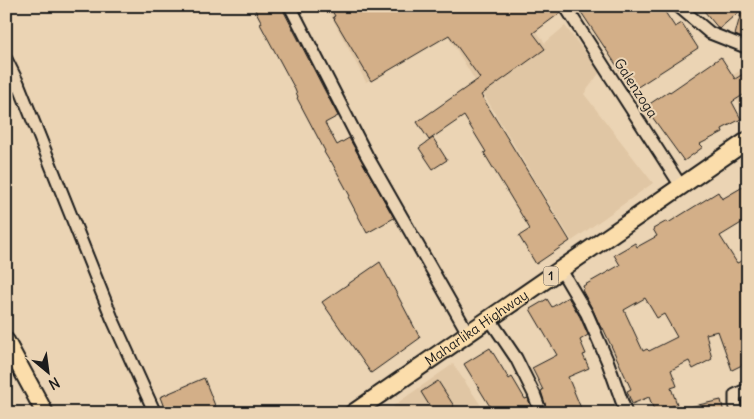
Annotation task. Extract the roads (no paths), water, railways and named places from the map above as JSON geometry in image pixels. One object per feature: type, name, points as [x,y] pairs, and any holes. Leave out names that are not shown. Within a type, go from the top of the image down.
[{"type":"main road","name":"Maharlika Highway","points":[[353,413],[748,140]]},
{"type":"main road","points":[[6,341],[45,413]]},
{"type":"street","points":[[290,6],[367,156],[468,333]]},
{"type":"street","name":"Galenzoga","points":[[565,6],[681,186]]},
{"type":"street","points":[[678,6],[710,33],[748,48]]},
{"type":"street","points":[[6,59],[18,83],[112,318],[155,413]]},
{"type":"street","points":[[6,90],[18,83]]},
{"type":"street","points":[[560,270],[587,314],[607,360],[626,413]]},
{"type":"street","points":[[489,318],[516,358],[541,413]]},
{"type":"street","points":[[735,413],[735,394],[748,388]]}]
